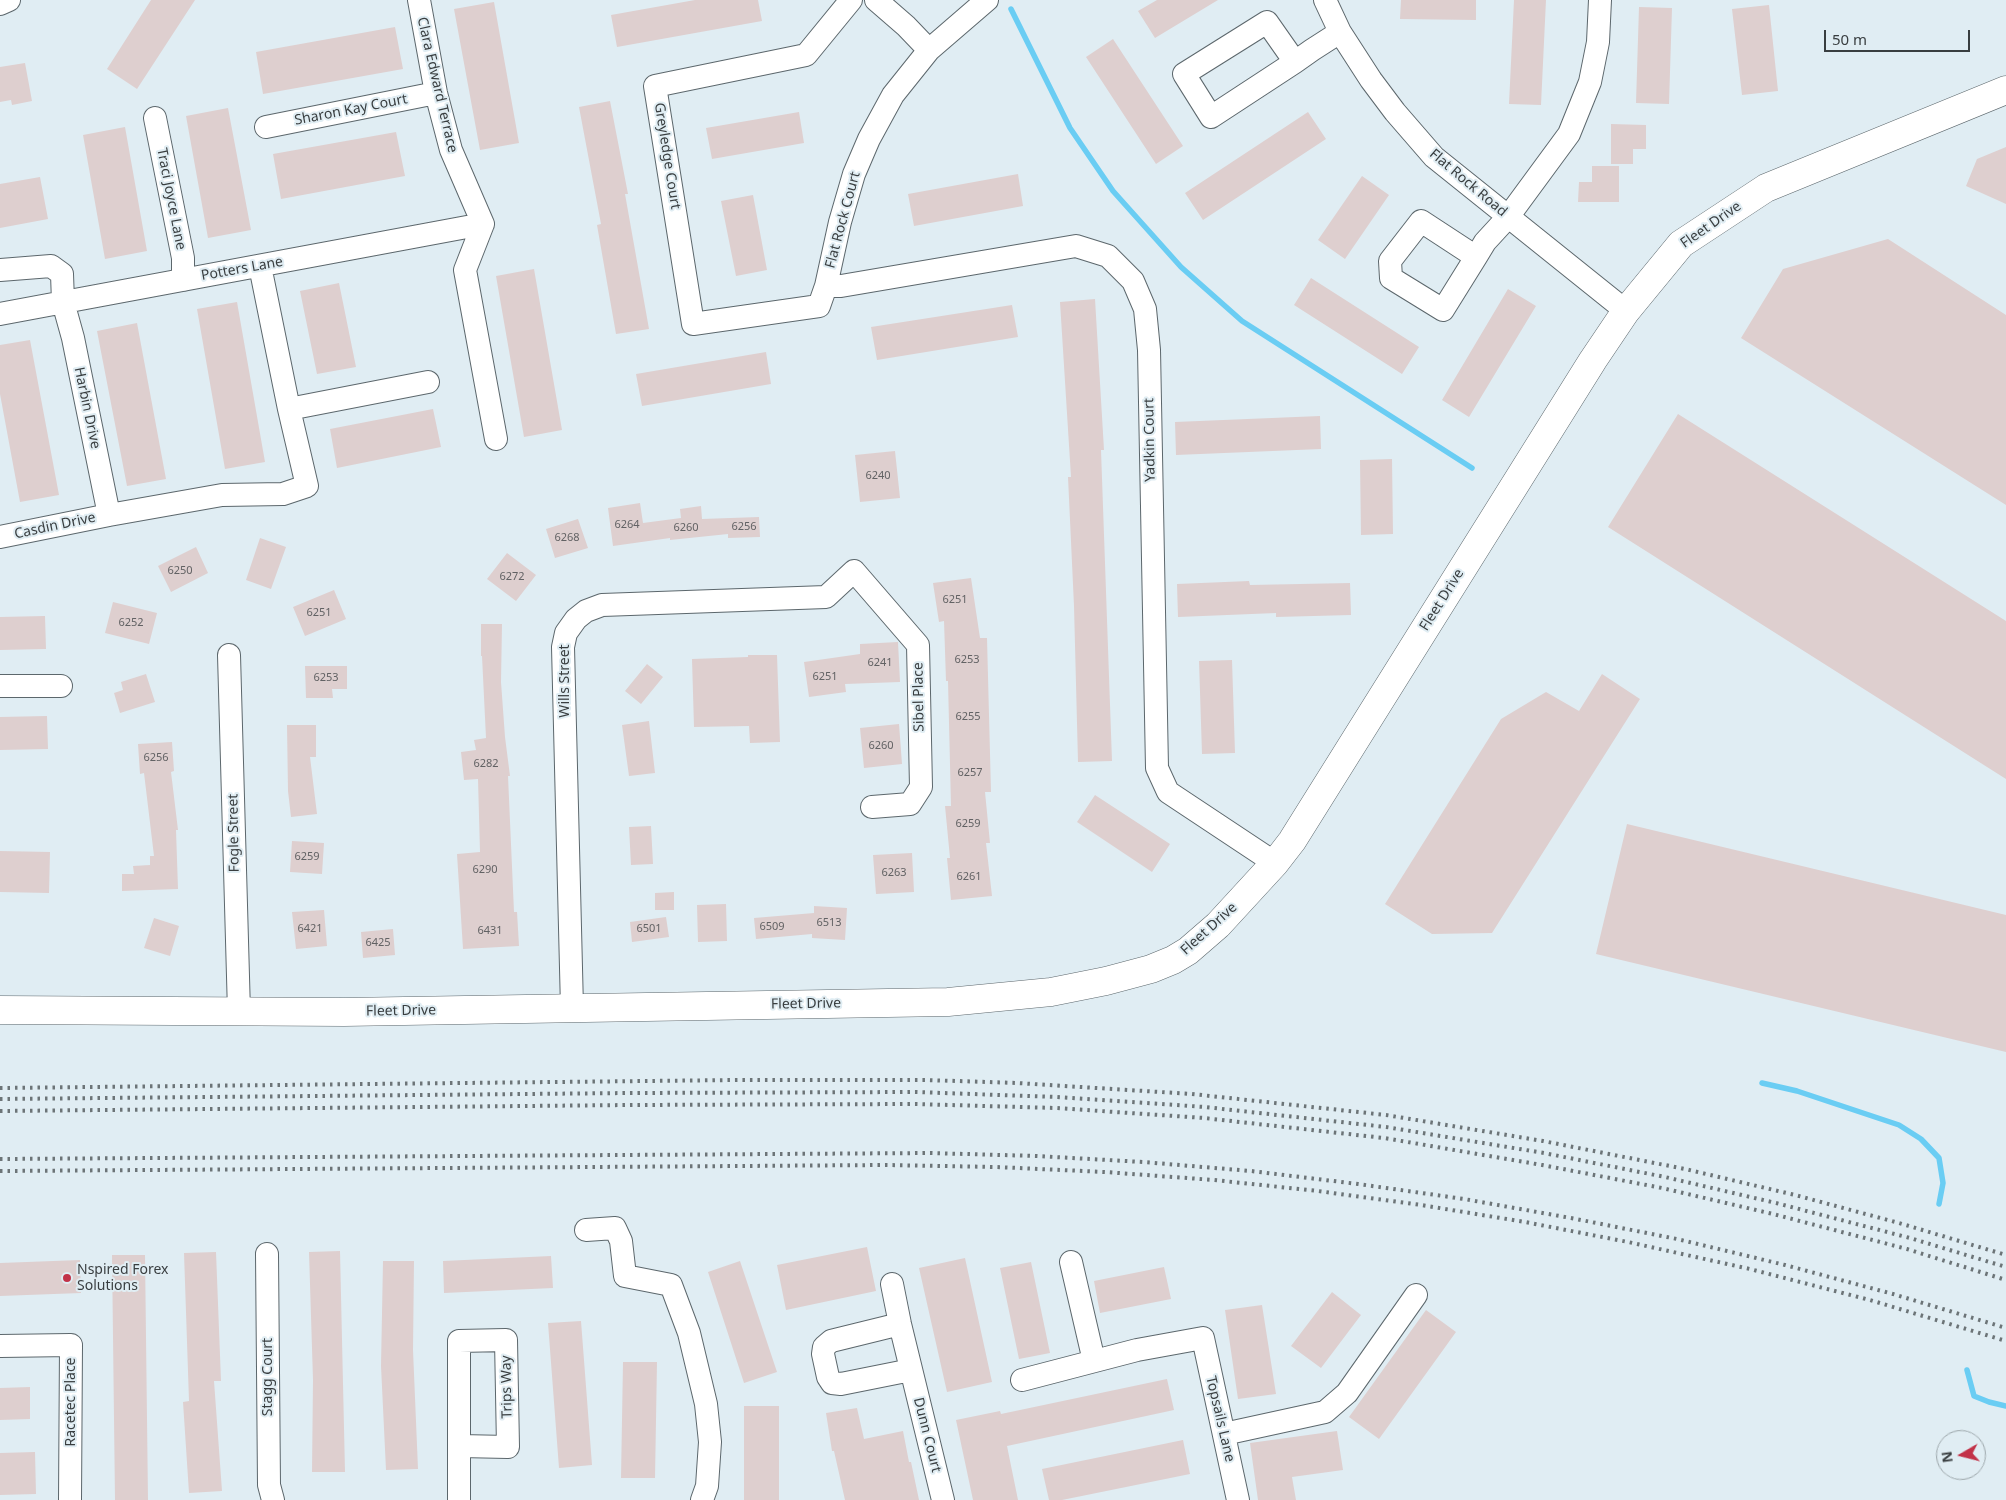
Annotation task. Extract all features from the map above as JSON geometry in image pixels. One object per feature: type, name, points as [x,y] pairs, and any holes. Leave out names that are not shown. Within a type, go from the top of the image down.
[{"type":"street","points":[[0,4],[8,0]]},
{"type":"street","name":"Clara Edward Terrace","points":[[419,0],[436,93],[454,160],[483,224]]},
{"type":"street","name":"Greyledge Court","points":[[823,296],[694,324],[655,86],[806,55],[851,0]]},
{"type":"street","points":[[876,0],[906,26],[929,50]]},
{"type":"street","name":"Flat Rock Court","points":[[823,296],[840,222],[854,174],[869,139],[893,94],[929,50],[987,0]]},
{"type":"street","name":"Flat Rock Road","points":[[1325,0],[1340,32],[1371,80],[1395,112],[1434,157],[1626,311]]},
{"type":"street","points":[[1476,257],[1569,134],[1590,82],[1598,42],[1600,0]]},
{"type":"street","points":[[1295,62],[1267,22],[1184,74],[1211,117],[1295,62],[1340,32]]},
{"type":"street","name":"Fleet Drive","points":[[0,1010],[239,1012],[948,1002],[1051,992],[1106,981],[1151,969],[1173,960],[1188,950],[1218,924],[1276,863],[1292,841],[1593,360],[1626,311],[1681,244],[1766,188],[2006,90]]},
{"type":"street","name":"Sharon Kay Court","points":[[266,127],[436,93]]},
{"type":"street","name":"Traci Joyce Lane","points":[[155,118],[183,258],[183,280]]},
{"type":"street","points":[[483,224],[465,270],[496,439]]},
{"type":"street","name":"Potters Lane","points":[[0,314],[483,224]]},
{"type":"street","name":"Yadkin Court","points":[[823,296],[841,286],[1076,246],[1108,256],[1134,281],[1145,309],[1148,350],[1157,768],[1168,792],[1276,863]]},
{"type":"street","name":"Harbin Drive","points":[[0,270],[51,266],[62,274],[63,302],[73,338],[109,515]]},
{"type":"street","points":[[260,266],[289,409],[428,382]]},
{"type":"street","name":"Casdin Drive","points":[[0,537],[222,495],[283,494],[306,486],[289,409]]},
{"type":"street","name":"Sibel Place","points":[[854,571],[918,645],[921,787],[910,804],[872,807]]},
{"type":"street","name":"Wills Street","points":[[572,1008],[563,647],[566,633],[576,619],[586,611],[602,605],[826,597],[854,571]]},
{"type":"street","name":"Fogle Street","points":[[229,655],[239,1012]]},
{"type":"street","points":[[0,686],[61,686]]},
{"type":"street","points":[[586,1230],[615,1228],[621,1241],[625,1276],[671,1285],[689,1333],[706,1404],[710,1442],[707,1486],[702,1500]]},
{"type":"street","name":"Stagg Court","points":[[267,1254],[269,1486],[273,1500]]},
{"type":"street","points":[[1022,1380],[1094,1361],[1071,1262]]},
{"type":"street","name":"Dunn Court","points":[[892,1284],[943,1500]]},
{"type":"street","points":[[1224,1434],[1325,1412],[1347,1394],[1416,1294]]},
{"type":"street","points":[[900,1324],[831,1341],[824,1347],[823,1354],[828,1377],[832,1382],[841,1384],[911,1370]]},
{"type":"street","name":"Topsails Lane","points":[[1094,1361],[1137,1350],[1202,1338],[1224,1434],[1235,1500]]},
{"type":"street","name":"Trips Way","points":[[459,1500],[459,1341],[506,1340],[508,1447],[460,1446]]},
{"type":"street","name":"Racetec Place","points":[[0,1346],[71,1344],[70,1500]]},
{"type":"building","points":[[151,0],[195,0],[137,89],[107,69]]},
{"type":"building","points":[[695,0],[758,0],[762,21],[617,47],[611,15]]},
{"type":"building","points":[[1157,0],[1218,0],[1155,38],[1138,11]]},
{"type":"building","points":[[1401,0],[1476,0],[1476,20],[1400,19]]},
{"type":"building","points":[[1514,0],[1546,0],[1541,105],[1509,104]]},
{"type":"building","points":[[494,2],[519,143],[480,150],[454,9]]},
{"type":"building","points":[[1769,5],[1778,91],[1742,95],[1732,9]]},
{"type":"building","points":[[1639,7],[1672,8],[1669,104],[1636,103]]},
{"type":"building","points":[[395,27],[403,69],[263,94],[256,52]]},
{"type":"building","points":[[1113,39],[1183,146],[1156,164],[1086,57]]},
{"type":"building","points":[[25,63],[32,101],[12,105],[11,100],[0,102],[0,67]]},
{"type":"building","points":[[610,101],[628,194],[625,194],[649,329],[616,334],[597,225],[601,224],[579,107]]},
{"type":"building","points":[[228,108],[251,230],[208,238],[186,116]]},
{"type":"building","points":[[799,112],[804,143],[712,159],[706,128]]},
{"type":"building","points":[[1308,112],[1326,139],[1203,220],[1185,193]]},
{"type":"building","points":[[1611,124],[1646,125],[1646,149],[1633,149],[1633,164],[1611,164]]},
{"type":"building","points":[[125,127],[147,251],[105,259],[83,135]]},
{"type":"building","points":[[396,132],[405,176],[281,199],[273,154]]},
{"type":"building","points":[[2006,147],[2006,204],[1966,186],[1977,159]]},
{"type":"building","points":[[1592,166],[1619,166],[1619,202],[1578,202],[1579,182],[1592,182]]},
{"type":"building","points":[[1018,174],[1023,206],[914,226],[908,194]]},
{"type":"building","points":[[1362,176],[1389,195],[1345,259],[1318,240]]},
{"type":"building","points":[[40,177],[48,219],[0,228],[0,184]]},
{"type":"building","points":[[753,195],[767,270],[736,276],[721,201]]},
{"type":"building","points":[[1888,239],[2006,315],[2006,505],[1741,338],[1783,269]]},
{"type":"building","points":[[534,269],[562,430],[524,437],[496,276]]},
{"type":"building","points":[[1311,278],[1419,347],[1402,374],[1294,305]]},
{"type":"building","points":[[339,283],[356,367],[317,374],[300,291]]},
{"type":"building","points":[[1508,289],[1536,306],[1469,417],[1442,400]]},
{"type":"building","points":[[1095,299],[1104,450],[1101,450],[1112,761],[1078,762],[1068,477],[1071,477],[1060,302]]},
{"type":"building","points":[[237,302],[265,462],[225,469],[197,309]]},
{"type":"building","points":[[1012,305],[1018,337],[877,360],[871,327]]},
{"type":"building","points":[[137,323],[166,479],[127,486],[97,331]]},
{"type":"building","points":[[30,340],[59,495],[20,502],[0,394],[0,345]]},
{"type":"building","points":[[766,352],[771,384],[642,406],[636,374]]},
{"type":"building","points":[[433,409],[441,447],[337,468],[330,429]]},
{"type":"building","points":[[1678,414],[2006,621],[2006,779],[1608,527]]},
{"type":"building","points":[[1320,416],[1321,449],[1176,455],[1175,422]]},
{"type":"building","points":[[895,451],[900,498],[860,502],[855,455]]},
{"type":"building","points":[[1392,459],[1393,534],[1361,535],[1360,460]]},
{"type":"building","points":[[640,503],[643,523],[681,518],[680,509],[701,506],[702,519],[759,517],[760,537],[728,538],[728,534],[670,540],[670,538],[613,546],[608,508]]},
{"type":"building","points":[[578,519],[588,548],[555,558],[546,529]]},
{"type":"building","points":[[260,538],[286,547],[271,589],[246,580]]},
{"type":"building","points":[[196,547],[208,573],[171,592],[158,566]]},
{"type":"building","points":[[507,553],[536,575],[516,601],[487,579]]},
{"type":"building","points":[[971,578],[980,638],[987,638],[991,792],[985,792],[990,843],[986,843],[992,896],[951,900],[947,858],[950,858],[945,806],[951,806],[948,681],[946,681],[944,621],[939,622],[933,583]]},
{"type":"building","points":[[1249,581],[1250,585],[1350,583],[1351,615],[1276,617],[1276,613],[1178,617],[1177,584]]},
{"type":"building","points":[[334,590],[346,619],[305,636],[293,607]]},
{"type":"building","points":[[113,602],[157,613],[149,644],[105,633]]},
{"type":"building","points":[[45,616],[46,649],[0,650],[0,617]]},
{"type":"building","points":[[481,624],[502,624],[501,682],[510,776],[508,776],[514,912],[517,912],[519,946],[463,949],[457,854],[480,852],[478,779],[464,780],[461,752],[476,750],[474,740],[486,738]]},
{"type":"building","points":[[898,642],[900,682],[845,684],[846,692],[809,697],[804,662],[860,654],[860,644]]},
{"type":"building","points":[[748,655],[777,655],[780,742],[750,743],[749,726],[694,727],[692,659],[748,657]]},
{"type":"building","points":[[1232,660],[1235,753],[1202,754],[1199,661]]},
{"type":"building","points":[[647,664],[663,677],[641,704],[625,691]]},
{"type":"building","points":[[305,666],[347,666],[347,689],[332,689],[333,698],[306,698]]},
{"type":"building","points":[[146,674],[155,702],[120,713],[114,693],[123,690],[121,682]]},
{"type":"building","points":[[1602,674],[1640,699],[1492,933],[1432,934],[1385,904],[1501,719],[1546,692],[1579,711]]},
{"type":"building","points":[[47,716],[48,749],[0,750],[0,717]]},
{"type":"building","points":[[649,721],[655,773],[629,776],[622,725]]},
{"type":"building","points":[[899,724],[902,764],[864,768],[860,728]]},
{"type":"building","points":[[287,725],[316,725],[316,757],[310,757],[317,814],[291,817],[288,791]]},
{"type":"building","points":[[172,742],[174,771],[171,772],[178,830],[176,830],[178,889],[122,891],[122,874],[134,874],[133,866],[150,865],[150,856],[154,856],[144,773],[140,774],[138,744]]},
{"type":"building","points":[[1095,795],[1170,844],[1152,872],[1077,822]]},
{"type":"building","points":[[1627,824],[2006,915],[2006,1052],[1596,954]]},
{"type":"building","points":[[651,826],[653,864],[631,865],[629,827]]},
{"type":"building","points":[[292,841],[324,843],[322,874],[290,872]]},
{"type":"building","points":[[0,851],[50,852],[49,893],[0,892]]},
{"type":"building","points":[[912,853],[914,892],[876,894],[873,855]]},
{"type":"building","points":[[674,892],[674,910],[655,910],[655,893]]},
{"type":"building","points":[[726,904],[727,941],[698,942],[697,905]]},
{"type":"building","points":[[814,906],[847,908],[845,940],[812,938],[812,934],[756,939],[754,918],[814,913]]},
{"type":"building","points":[[324,910],[327,946],[296,949],[292,912]]},
{"type":"building","points":[[666,917],[669,937],[632,942],[630,922]]},
{"type":"building","points":[[154,918],[179,926],[170,956],[144,948]]},
{"type":"building","points":[[393,929],[395,955],[363,958],[361,932]]},
{"type":"building","points":[[867,1247],[876,1291],[786,1310],[777,1265]]},
{"type":"building","points":[[340,1251],[345,1472],[312,1472],[313,1380],[309,1252]]},
{"type":"building","points":[[216,1252],[221,1381],[214,1381],[222,1491],[189,1493],[183,1402],[189,1401],[184,1253]]},
{"type":"building","points":[[112,1255],[145,1255],[148,1500],[115,1500]]},
{"type":"building","points":[[551,1256],[553,1288],[444,1293],[443,1261]]},
{"type":"building","points":[[965,1258],[992,1382],[947,1392],[919,1268]]},
{"type":"building","points":[[80,1260],[81,1293],[0,1296],[0,1263]]},
{"type":"building","points":[[383,1261],[414,1261],[413,1350],[418,1469],[386,1470],[381,1366]]},
{"type":"building","points":[[740,1261],[777,1372],[744,1383],[708,1272]]},
{"type":"building","points":[[1031,1262],[1050,1353],[1019,1359],[1000,1268]]},
{"type":"building","points":[[1164,1267],[1171,1299],[1100,1313],[1094,1281]]},
{"type":"building","points":[[1332,1292],[1361,1315],[1321,1368],[1291,1346]]},
{"type":"building","points":[[1262,1305],[1276,1394],[1238,1399],[1225,1310]]},
{"type":"building","points":[[1426,1310],[1456,1332],[1379,1439],[1349,1417]]},
{"type":"building","points":[[581,1321],[592,1465],[559,1468],[548,1323]]},
{"type":"building","points":[[623,1362],[657,1362],[655,1478],[621,1478]]},
{"type":"building","points":[[1167,1379],[1174,1410],[1007,1446],[1018,1500],[973,1500],[956,1420],[1000,1411],[1001,1414]]},
{"type":"building","points":[[30,1387],[30,1419],[0,1420],[0,1388]]},
{"type":"building","points":[[744,1406],[779,1406],[779,1500],[744,1500]]},
{"type":"building","points":[[857,1408],[864,1439],[903,1431],[919,1500],[845,1500],[834,1451],[832,1451],[826,1413]]},
{"type":"building","points":[[1337,1431],[1343,1470],[1292,1477],[1296,1500],[1258,1500],[1250,1443]]},
{"type":"building","points":[[1183,1440],[1190,1474],[1062,1500],[1049,1500],[1042,1469]]},
{"type":"building","points":[[35,1452],[36,1494],[0,1495],[0,1453]]},
{"type":"waterway","points":[[1011,9],[1070,128],[1113,191],[1181,267],[1242,321],[1472,468]]},
{"type":"waterway","points":[[1762,1083],[1797,1091],[1899,1125],[1921,1139],[1939,1158],[1943,1183],[1939,1204]]},
{"type":"waterway","points":[[1967,1370],[1974,1396],[2006,1406]]},
{"type":"railway","points":[[0,1088],[738,1080],[926,1080],[1017,1083],[1192,1094],[1386,1115],[1543,1141],[1685,1169],[1795,1195],[1899,1223],[2006,1255]]},
{"type":"railway","points":[[0,1099],[915,1092],[1057,1097],[1205,1107],[1386,1127],[1544,1153],[1665,1177],[1776,1203],[1910,1238],[2006,1267]]},
{"type":"railway","points":[[0,1111],[915,1104],[1056,1108],[1204,1118],[1384,1138],[1662,1188],[1773,1214],[1907,1249],[2006,1280]]},
{"type":"railway","points":[[0,1159],[930,1153],[1037,1156],[1251,1171],[1464,1199],[1677,1239],[1893,1294],[2006,1328]]},
{"type":"railway","points":[[0,1171],[887,1165],[996,1167],[1214,1180],[1318,1191],[1421,1205],[1525,1222],[1628,1242],[1750,1269],[1870,1300],[2006,1341]]},
{"type":"place","name":"Nspired Forex Solutions","points":[[67,1278]]}]
